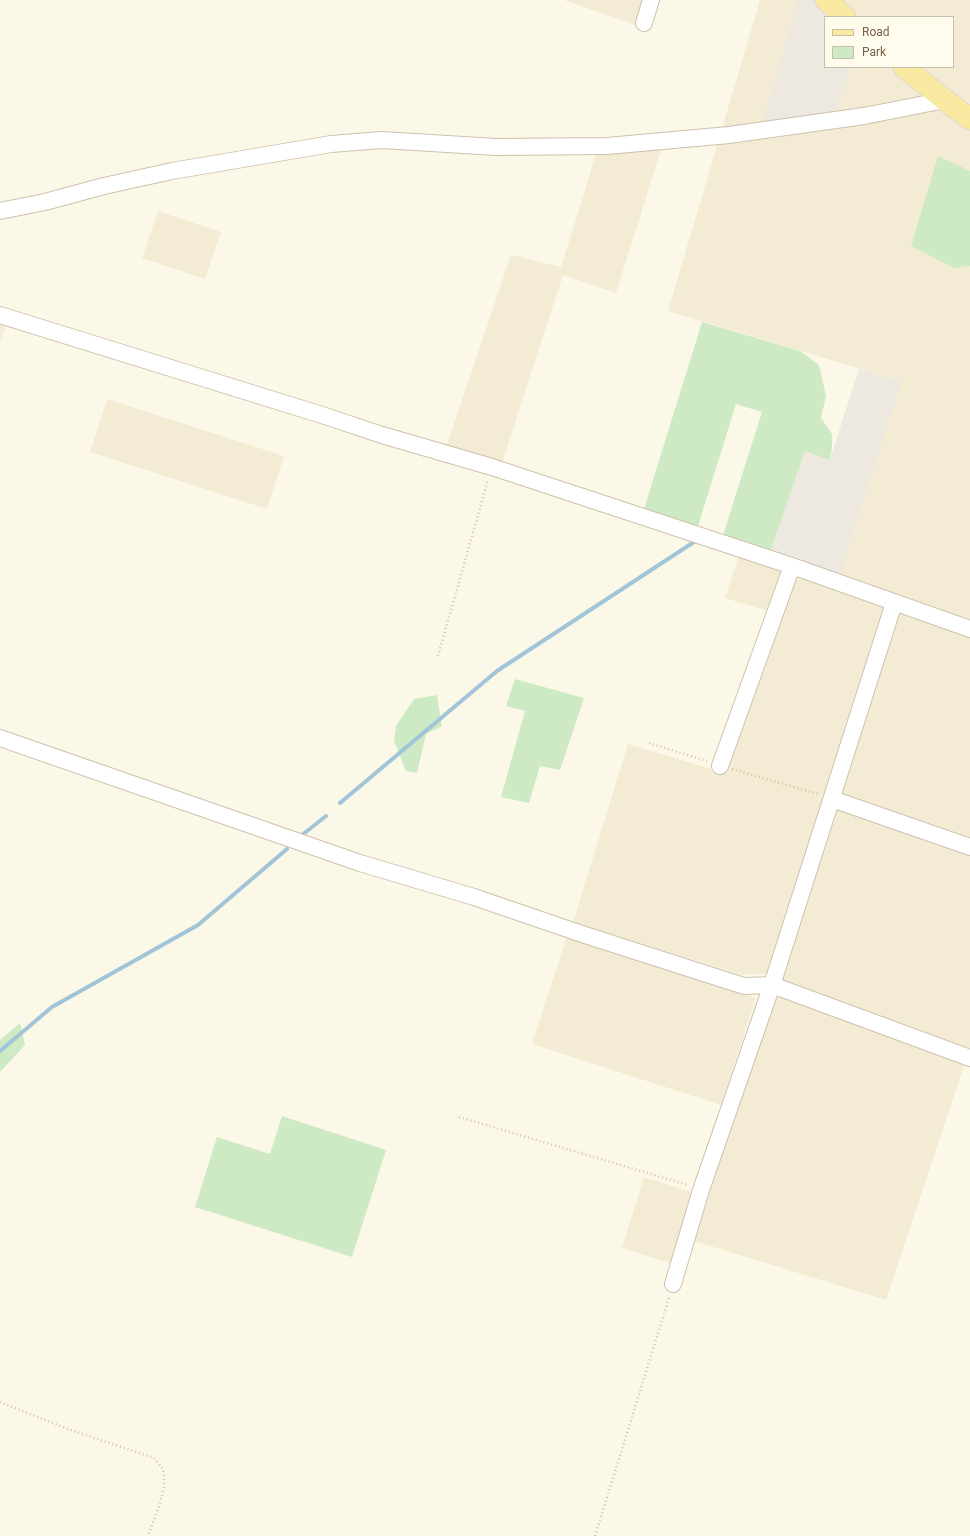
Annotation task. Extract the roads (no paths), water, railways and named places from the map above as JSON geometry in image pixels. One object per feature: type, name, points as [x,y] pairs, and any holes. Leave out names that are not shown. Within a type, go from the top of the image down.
[{"type":"main road","points":[[826,0],[844,16]]},
{"type":"main road","points":[[905,68],[970,119]]},
{"type":"street","points":[[644,23],[652,0]]},
{"type":"street","points":[[0,211],[45,202],[104,186],[172,171],[332,144],[382,140],[496,147],[571,147],[688,140],[864,116],[944,100]]},
{"type":"street","points":[[0,315],[382,435],[492,467],[792,566],[970,629]]},
{"type":"street","points":[[720,766],[792,566]]},
{"type":"street","points":[[674,1284],[702,1190],[772,985],[894,603]]},
{"type":"street","points":[[0,738],[360,863],[474,896],[608,942],[744,986],[772,985],[970,1058]]},
{"type":"street","points":[[832,799],[970,847]]},
{"type":"waterway","points":[[340,803],[497,671],[697,540]]},
{"type":"waterway","points":[[302,835],[326,816]]},
{"type":"waterway","points":[[0,1051],[52,1007],[198,925],[287,849]]}]
